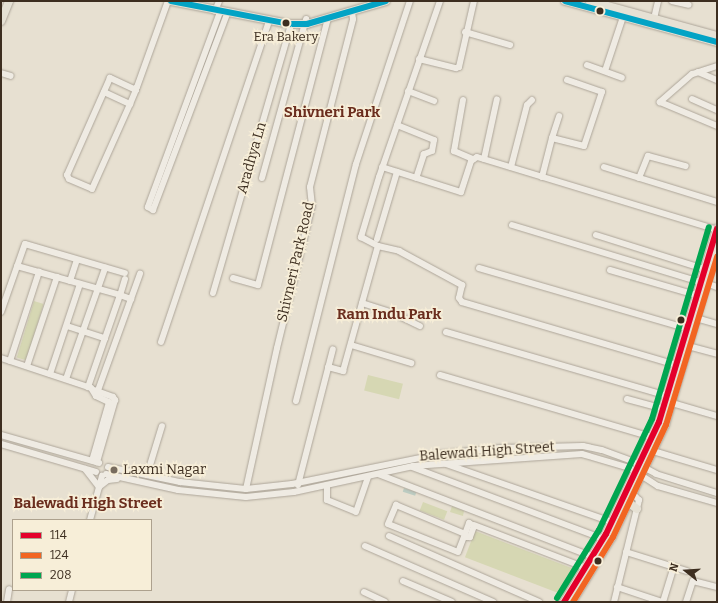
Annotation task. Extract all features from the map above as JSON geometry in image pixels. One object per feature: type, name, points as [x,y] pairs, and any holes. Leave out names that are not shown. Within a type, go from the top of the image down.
[{"type":"main road","points":[[1,21],[8,1]]},
{"type":"main road","points":[[170,1],[305,21],[328,18],[386,1]]},
{"type":"main road","points":[[186,1],[269,21],[291,24],[331,14],[368,1]]},
{"type":"main road","points":[[565,1],[623,17],[717,36]]},
{"type":"main road","points":[[590,1],[717,42]]},
{"type":"main road","points":[[564,602],[593,557],[640,471],[653,451],[688,346],[687,332],[696,318],[704,269],[717,229]]},
{"type":"main road","points":[[572,602],[592,571],[633,494],[652,437],[664,408],[670,400],[676,365],[687,332],[696,295],[717,250]]},
{"type":"main road","points":[[629,503],[637,509]]},
{"type":"street","points":[[136,90],[110,78],[67,175],[69,179],[86,189],[92,189],[136,90],[170,1]]},
{"type":"street","points":[[296,400],[356,164],[410,1]]},
{"type":"street","points":[[440,1],[360,233],[363,240],[378,242],[399,251],[462,285],[459,298],[462,302],[676,365]]},
{"type":"street","points":[[419,59],[458,68],[465,32],[474,1]]},
{"type":"street","points":[[653,22],[658,1]]},
{"type":"street","points":[[672,1],[689,5]]},
{"type":"street","points":[[219,9],[224,23],[153,210],[148,207],[217,21],[219,9]]},
{"type":"street","name":"Shivneri Park Road","points":[[246,489],[277,348],[312,206],[310,186],[353,19],[352,12]]},
{"type":"street","points":[[605,71],[623,17]]},
{"type":"street","points":[[233,278],[258,285],[328,18]]},
{"type":"street","points":[[217,21],[224,23]]},
{"type":"street","points":[[161,342],[269,21]]},
{"type":"street","points":[[262,178],[305,21]]},
{"type":"street","name":"Aradhya Ln","points":[[213,293],[291,24]]},
{"type":"street","points":[[465,32],[510,45]]},
{"type":"street","points":[[587,65],[622,78]]},
{"type":"street","points":[[717,66],[690,73],[660,102],[717,126]]},
{"type":"street","points":[[1,72],[10,76]]},
{"type":"street","points":[[698,72],[717,80]]},
{"type":"street","points":[[552,138],[584,146],[602,92],[567,80]]},
{"type":"street","points":[[408,91],[434,100]]},
{"type":"street","points":[[104,92],[130,104]]},
{"type":"street","points":[[484,159],[497,99]]},
{"type":"street","points":[[692,99],[717,110]]},
{"type":"street","points":[[463,100],[454,151],[473,159],[484,159],[717,229]]},
{"type":"street","points":[[511,168],[527,105],[532,100]]},
{"type":"street","points":[[542,177],[559,116]]},
{"type":"street","points":[[397,125],[434,140],[432,151],[424,154],[416,178]]},
{"type":"street","points":[[639,178],[648,156],[686,166]]},
{"type":"street","points":[[382,167],[461,192],[473,159]]},
{"type":"street","points":[[604,167],[717,202]]},
{"type":"street","points":[[328,367],[343,371],[397,172]]},
{"type":"street","points":[[512,225],[717,287]]},
{"type":"street","points":[[596,235],[704,269]]},
{"type":"street","points":[[1,312],[26,244],[105,268],[125,276],[120,296],[105,338],[94,391]]},
{"type":"street","points":[[70,281],[77,260]]},
{"type":"street","points":[[17,266],[131,299]]},
{"type":"street","points":[[66,378],[105,268]]},
{"type":"street","points":[[479,268],[687,332]]},
{"type":"street","points":[[610,270],[696,295]]},
{"type":"street","points":[[10,361],[39,272]]},
{"type":"street","points":[[94,391],[140,274]]},
{"type":"street","points":[[27,366],[56,277]]},
{"type":"street","points":[[50,374],[80,284]]},
{"type":"street","points":[[362,303],[393,313],[420,326]]},
{"type":"street","points":[[696,318],[717,324]]},
{"type":"street","points":[[66,326],[105,338]]},
{"type":"street","points":[[446,332],[670,400],[717,416]]},
{"type":"street","points":[[351,345],[411,363]]},
{"type":"street","points":[[688,346],[717,354]]},
{"type":"street","points":[[298,491],[298,482],[333,350]]},
{"type":"street","points":[[1,358],[66,378],[94,391],[114,398]]},
{"type":"street","points":[[440,375],[652,437]]},
{"type":"street","points":[[94,391],[109,402]]},
{"type":"street","points":[[1,444],[96,472],[96,462],[109,402],[114,398]]},
{"type":"street","points":[[96,462],[114,398]]},
{"type":"street","points":[[627,399],[664,408]]},
{"type":"street","points":[[147,475],[162,426]]},
{"type":"street","points":[[1,435],[96,462]]},
{"type":"street","name":"Balewadi High Street","points":[[96,462],[104,463],[108,467],[180,482],[246,489],[279,486],[412,458],[501,448],[582,446],[602,450],[640,471]]},
{"type":"street","points":[[653,451],[717,470]]},
{"type":"street","name":"Balewadi High Street","points":[[96,472],[104,475],[178,490],[236,497],[280,494],[298,491],[410,467],[442,462],[582,454],[600,457],[640,471]]},
{"type":"street","points":[[442,462],[612,522]]},
{"type":"street","points":[[90,519],[99,487],[108,467]]},
{"type":"street","points":[[410,467],[604,538]]},
{"type":"street","points":[[84,468],[99,487]]},
{"type":"street","points":[[640,471],[717,493]]},
{"type":"street","points":[[640,471],[658,486],[717,503]]},
{"type":"street","points":[[378,474],[593,557]]},
{"type":"street","points":[[327,485],[327,500],[356,512],[368,476]]},
{"type":"street","points":[[99,487],[111,479],[124,479]]},
{"type":"street","points":[[279,486],[280,494]]},
{"type":"street","points":[[614,602],[639,500],[633,494]]},
{"type":"street","points":[[465,534],[396,505],[388,524],[458,552],[465,534],[468,523],[586,568]]},
{"type":"street","points":[[389,536],[539,602]]},
{"type":"street","points":[[365,546],[493,602]]},
{"type":"street","points":[[626,552],[687,571]]},
{"type":"street","points":[[617,587],[663,602],[674,567]]},
{"type":"street","points":[[403,581],[452,602]]},
{"type":"street","points":[[686,602],[693,581],[717,587]]},
{"type":"street","points":[[7,602],[9,589]]},
{"type":"street","points":[[68,602],[72,591]]},
{"type":"street","points":[[364,592],[384,602]]},
{"type":"street","points":[[435,602],[438,596]]},
{"type":"green space","points":[[34,301],[44,304],[26,360],[17,357]]},
{"type":"green space","points":[[368,375],[403,384],[399,399],[364,391]]},
{"type":"green space","points":[[423,502],[447,511],[444,520],[420,510]]},
{"type":"green space","points":[[452,506],[464,511],[463,516],[450,512]]},
{"type":"green space","points":[[475,531],[577,570],[567,596],[465,557]]},
{"type":"shaded area","points":[[404,488],[416,492],[415,496],[403,492]]},
{"type":"transit line","points":[[171,1],[289,24],[307,24],[386,1]]},
{"type":"transit line","points":[[565,1],[717,42]]},
{"type":"transit line","name":"208","points":[[557,598],[599,530],[652,419],[709,227]]},
{"type":"transit line","name":"114","points":[[564,602],[606,534],[659,422],[717,229]]},
{"type":"transit line","name":"124","points":[[573,602],[613,537],[666,425],[717,257]]},
{"type":"place","name":"Era Bakery","points":[[286,23]]},
{"type":"place","name":"Laxmi Nagar","points":[[114,470]]},
{"type":"district","name":"Shivneri Park","points":[[332,113]]},
{"type":"district","name":"Ram Indu Park","points":[[389,315]]},
{"type":"district","name":"Balewadi High Street","points":[[88,504]]}]
